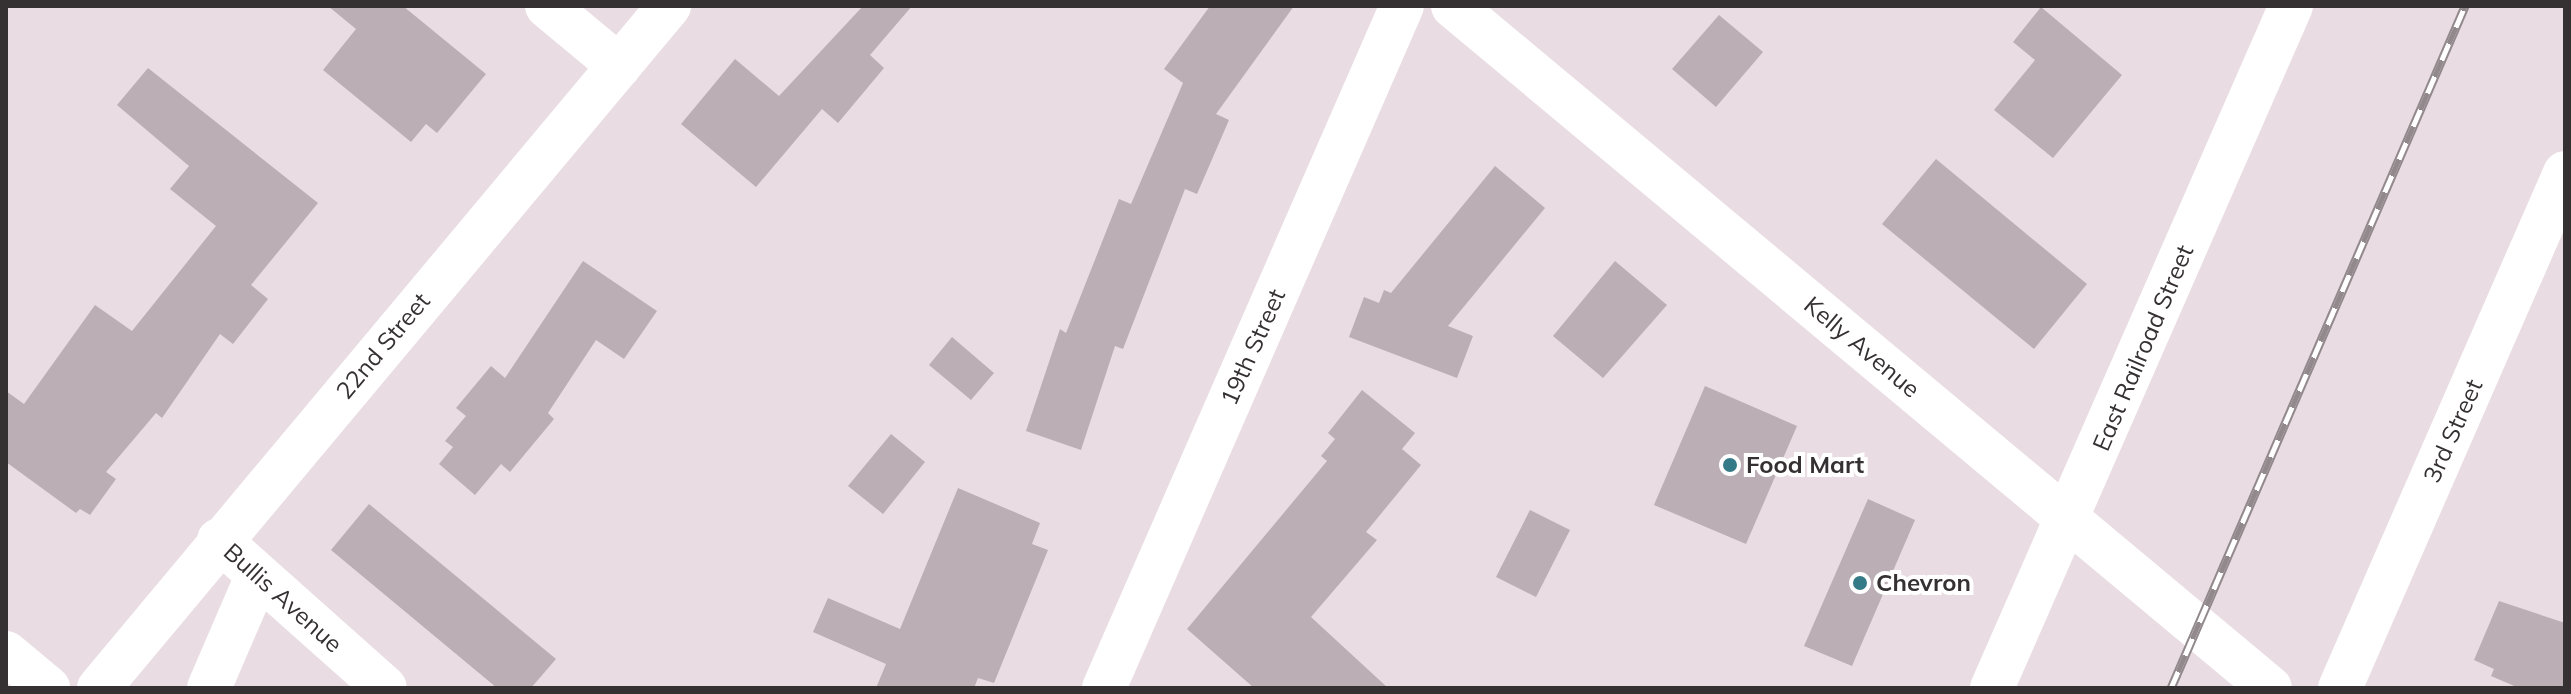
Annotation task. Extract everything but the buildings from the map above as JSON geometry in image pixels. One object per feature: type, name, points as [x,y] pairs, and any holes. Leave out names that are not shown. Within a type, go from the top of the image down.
[{"type":"street","points":[[547,6],[619,66]]},
{"type":"street","name":"22nd Street","points":[[99,688],[219,540],[669,6]]},
{"type":"street","name":"19th Street","points":[[1104,688],[1402,6]]},
{"type":"street","name":"Kelly Avenue","points":[[1453,6],[2270,688]]},
{"type":"street","name":"East Railroad Street","points":[[1992,688],[2068,521],[2291,6]]},
{"type":"street","name":"3rd Street","points":[[2340,688],[2565,173]]},
{"type":"street","name":"Bullis Avenue","points":[[219,540],[256,579],[385,688]]},
{"type":"street","points":[[209,688],[256,579]]},
{"type":"street","points":[[6,653],[48,688]]},
{"type":"railway","points":[[2171,688],[2465,6]]},
{"type":"place","name":"Food Mart","points":[[1730,465]]},
{"type":"place","name":"Chevron","points":[[1860,583]]}]
